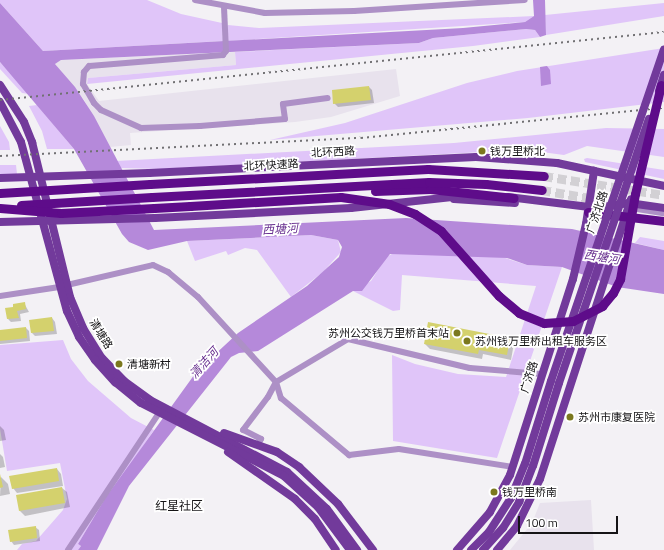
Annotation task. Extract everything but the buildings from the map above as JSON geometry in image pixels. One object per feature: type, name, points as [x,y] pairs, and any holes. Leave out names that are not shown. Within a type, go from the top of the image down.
[{"type":"highway","points":[[0,207],[61,213],[342,197],[389,204],[415,214],[441,231],[514,310],[537,321],[561,323],[593,312],[605,302],[617,286],[624,267],[634,199],[661,85]]},
{"type":"highway","points":[[643,164],[664,101]]},
{"type":"highway","name":"北环快速路","points":[[0,193],[428,169],[544,176]]},
{"type":"highway","points":[[0,207],[312,188],[450,183],[542,190]]},
{"type":"highway","points":[[312,188],[368,191],[430,189],[514,198]]},
{"type":"highway","points":[[588,210],[624,217],[664,221]]},
{"type":"main road","name":"广济北路","points":[[555,382],[664,50]]},
{"type":"main road","name":"广济北路","points":[[555,382],[664,75]]},
{"type":"main road","name":"清塘路","points":[[0,85],[24,122],[32,142],[63,286]]},
{"type":"main road","name":"清塘路","points":[[0,102],[21,142],[75,330],[95,360],[121,388],[162,412],[276,467],[317,497],[357,550]]},
{"type":"main road","name":"北环西路","points":[[0,178],[150,173],[462,157],[540,161],[664,186]]},
{"type":"main road","name":"广济路","points":[[457,550],[490,512],[513,467],[541,374],[573,279],[586,226],[594,171]]},
{"type":"main road","points":[[496,550],[511,535],[534,494],[604,285],[636,181]]},
{"type":"main road","points":[[414,202],[446,196],[514,198],[588,210]]},
{"type":"main road","points":[[0,222],[155,218],[469,199],[588,210],[613,205],[664,208]]},
{"type":"main road","name":"广济路","points":[[471,550],[492,527],[512,498],[555,382]]},
{"type":"main road","points":[[483,550],[503,528],[519,502],[531,474],[555,382]]},
{"type":"main road","points":[[199,429],[258,444],[288,459],[313,479],[347,514],[373,550]]},
{"type":"main road","points":[[199,429],[290,494],[312,515],[336,550]]},
{"type":"main road","name":"清塘路","points":[[276,467],[318,507],[350,550]]},
{"type":"street","points":[[195,0],[224,7],[265,13],[354,11],[525,0]]},
{"type":"street","points":[[224,7],[226,51],[223,55],[90,66],[84,72],[83,84],[94,103],[101,110],[134,126],[156,128],[284,119],[283,104],[328,98]]},
{"type":"street","points":[[628,205],[664,213]]},
{"type":"street","points":[[0,296],[63,286],[153,265],[168,272],[198,297],[276,382],[281,398],[349,456],[399,449],[513,467]]},
{"type":"street","points":[[258,444],[261,439],[243,430],[268,397],[276,382],[348,339],[470,368],[541,374]]},
{"type":"street","points":[[68,550],[162,412]]},
{"type":"shaded area","points":[[0,0],[147,0],[181,14],[222,23],[223,41],[43,51],[0,3]]},
{"type":"shaded area","points":[[664,3],[664,16],[546,35],[545,15]]},
{"type":"shaded area","points":[[534,16],[525,22],[228,41],[228,25],[259,28]]},
{"type":"shaded area","points":[[526,29],[535,30],[540,37],[473,46],[87,84],[88,78],[236,65],[235,52],[419,43],[433,38]]},
{"type":"shaded area","points":[[664,48],[664,102],[528,118],[270,140],[345,123],[467,83],[517,71]]},
{"type":"shaded area","points":[[235,52],[236,65],[88,78],[87,84],[99,101],[396,69],[400,96],[331,117],[295,122],[130,133],[131,145],[110,147],[84,100],[55,64],[61,60]]},
{"type":"shaded area","points":[[0,62],[29,94],[22,93],[0,69]]},
{"type":"shaded area","points":[[37,105],[74,149],[47,149],[42,131],[29,106]]},
{"type":"shaded area","points":[[0,126],[9,142],[10,150],[0,150]]},
{"type":"shaded area","points":[[606,128],[664,129],[664,157],[587,146],[564,155],[534,151],[502,151],[161,169],[120,168],[116,161],[454,143]]},
{"type":"shaded area","points":[[587,158],[664,170],[664,179],[585,162],[584,159]]},
{"type":"shaded area","points":[[0,165],[16,165],[17,174],[0,174]]},
{"type":"shaded area","points":[[311,235],[338,240],[341,252],[323,272],[291,297],[257,250],[245,248],[228,255],[226,251],[195,261],[187,241]]},
{"type":"shaded area","points":[[640,237],[664,241],[664,250],[635,243]]},
{"type":"shaded area","points":[[394,253],[502,257],[527,265],[562,267],[497,458],[393,441],[392,355],[415,364],[458,374],[506,377],[536,286],[402,275],[400,310],[393,311],[353,291],[371,281],[386,257]]},
{"type":"shaded area","points":[[63,340],[71,359],[88,381],[131,418],[154,430],[93,519],[78,544],[81,546],[78,550],[17,550],[22,544],[36,541],[63,510],[67,499],[60,463],[7,471],[0,429],[0,345]]},
{"type":"shaded area","points":[[591,500],[594,550],[510,550],[532,523],[540,503]]},
{"type":"water","name":"西塘河","points":[[533,0],[545,0],[546,35],[540,37],[535,30],[526,29],[433,38],[419,43],[61,60],[55,64],[75,87],[94,116],[154,230],[406,218],[572,229],[664,250],[664,294],[617,287],[562,267],[527,265],[507,258],[390,254],[362,291],[353,291],[258,351],[239,353],[231,357],[129,486],[97,550],[78,550],[81,546],[78,544],[106,497],[197,371],[238,333],[307,286],[339,257],[342,247],[338,240],[311,235],[187,241],[148,250],[129,242],[122,234],[74,149],[0,62],[0,3],[43,51],[463,28],[525,22],[534,16]]},
{"type":"water","points":[[547,66],[550,70],[551,84],[541,86],[540,67]]},
{"type":"tunnel","points":[[544,176],[664,195]]},
{"type":"tunnel","points":[[542,190],[619,203]]},
{"type":"railway","points":[[0,100],[664,32]]},
{"type":"railway","points":[[0,156],[361,138],[664,108]]},
{"type":"place","name":"钱万里桥北","points":[[482,151]]},
{"type":"place","name":"苏州公交钱万里桥首末站","points":[[457,333]]},
{"type":"place","name":"苏州钱万里桥出租车服务区","points":[[467,341]]},
{"type":"place","name":"清塘新村","points":[[119,364]]},
{"type":"place","name":"苏州市康复医院","points":[[570,417]]},
{"type":"place","name":"钱万里桥南","points":[[494,492]]},
{"type":"district","name":"红星社区","points":[[179,506]]},
{"type":"water label","name":"清洁河","points":[[204,363]]}]
